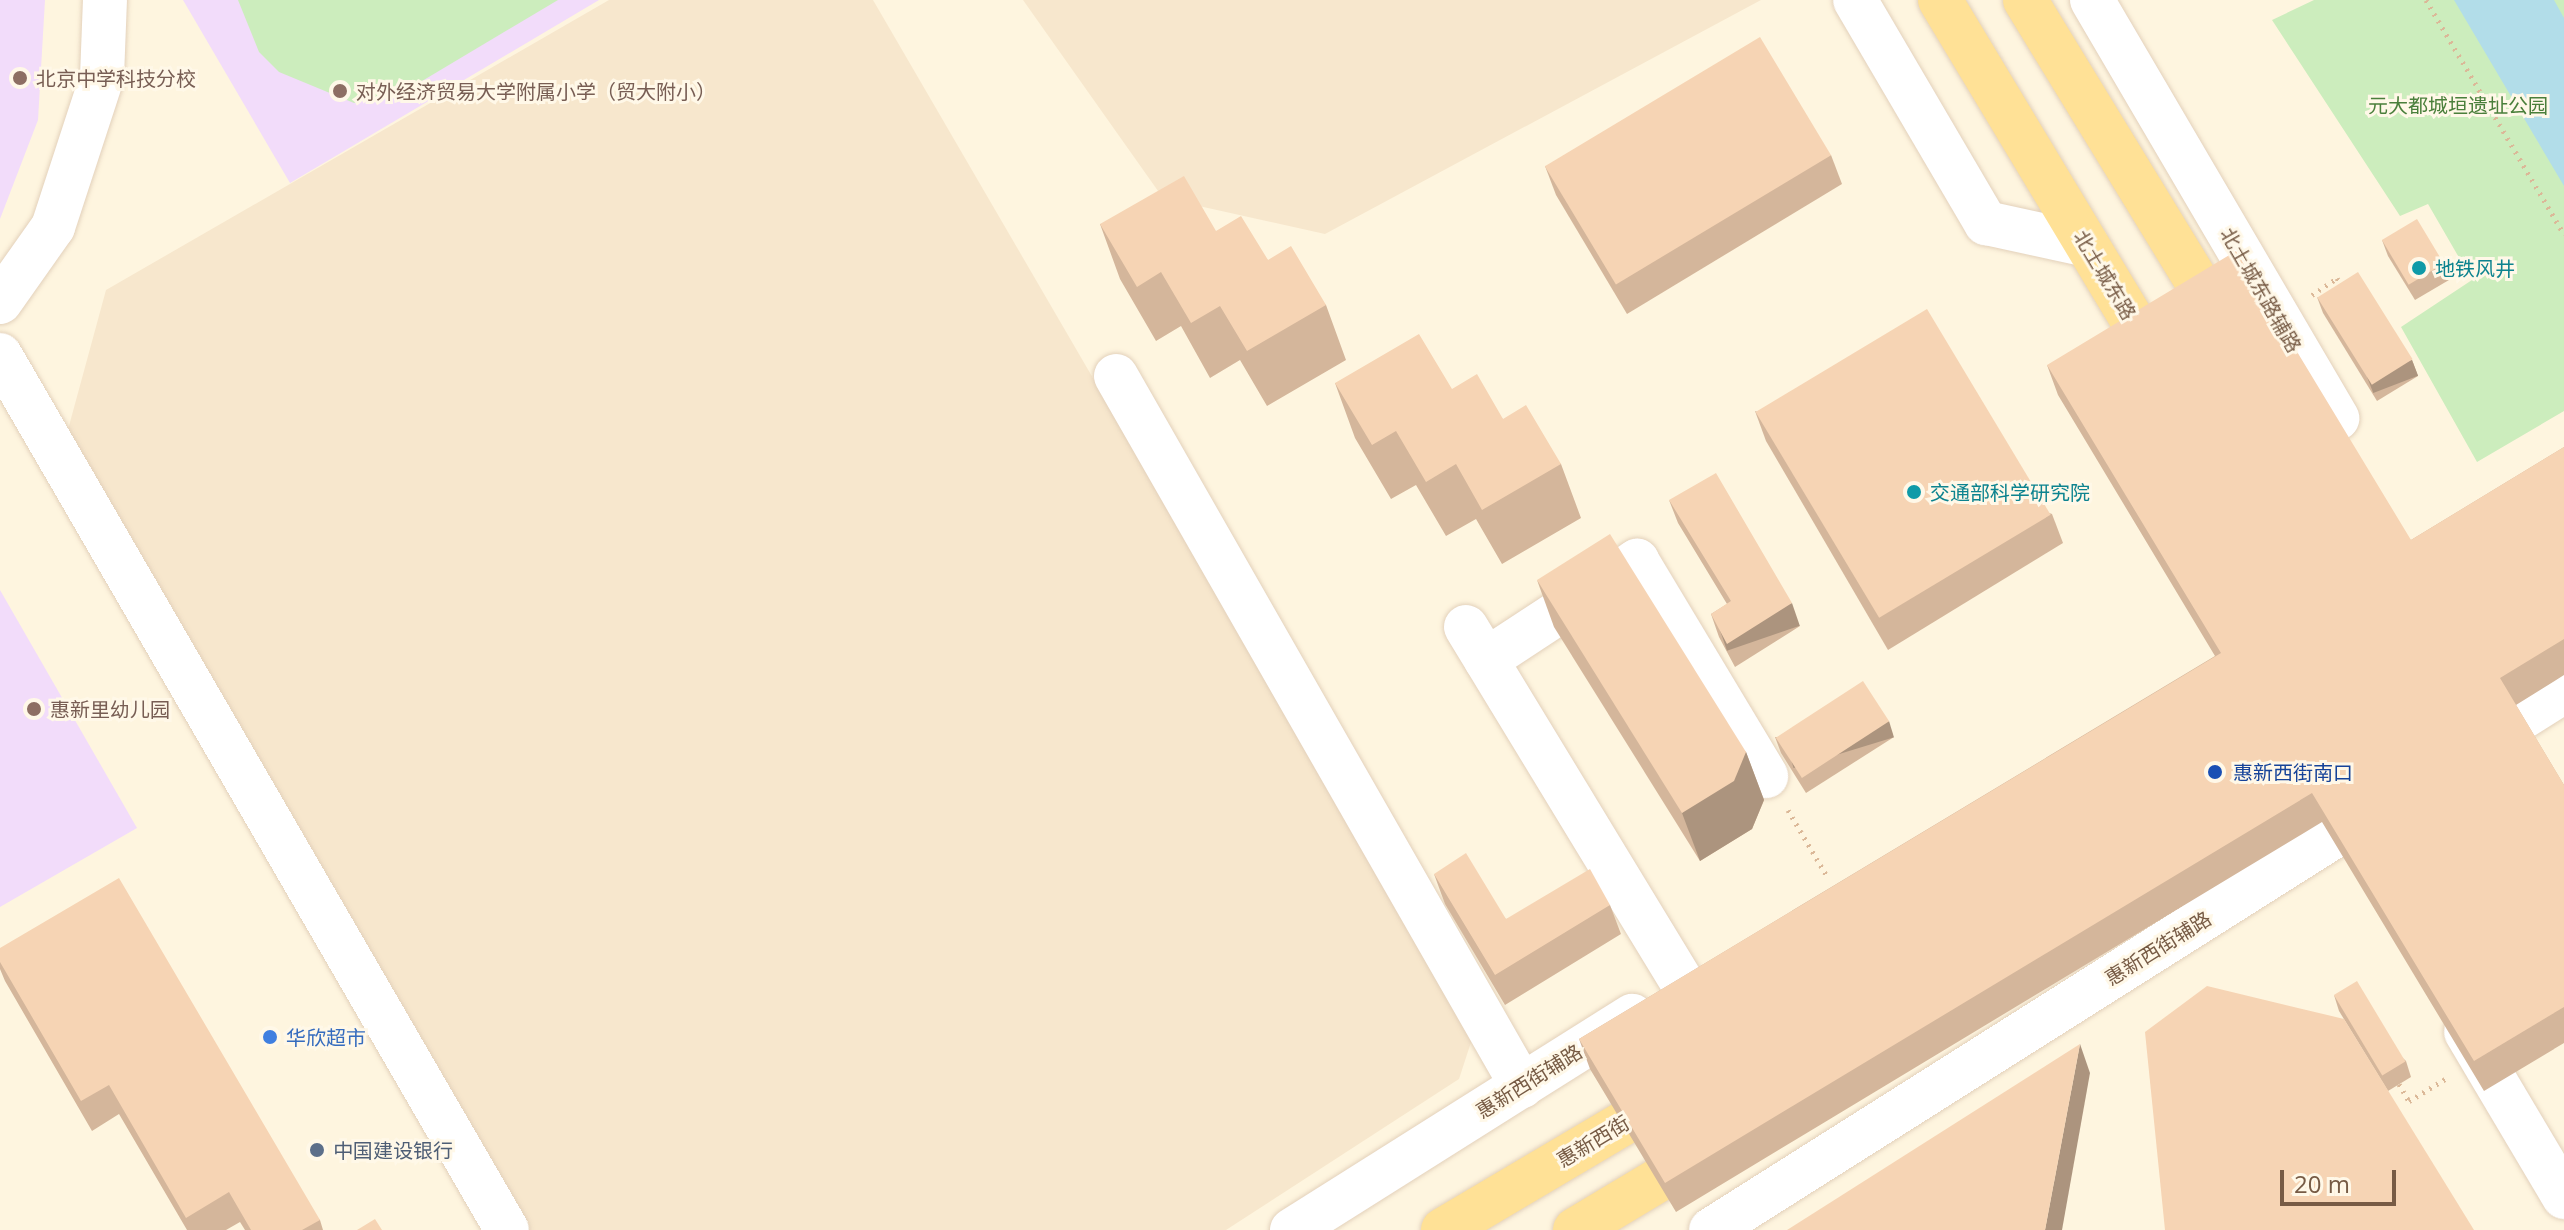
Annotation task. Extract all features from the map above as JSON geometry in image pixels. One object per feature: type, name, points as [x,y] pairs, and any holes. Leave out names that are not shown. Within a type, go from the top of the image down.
[{"type":"main road","name":"北土城东路","points":[[1940,0],[2183,406]]},
{"type":"main road","points":[[2025,0],[2248,365]]},
{"type":"main road","points":[[2452,704],[2487,763]]},
{"type":"main road","name":"惠新西街","points":[[1443,1230],[1716,1069]]},
{"type":"main road","points":[[1575,1230],[1750,1125]]},
{"type":"street","points":[[0,302],[53,227],[102,77],[105,0]]},
{"type":"street","points":[[1855,0],[1986,223],[2087,245]]},
{"type":"street","name":"北土城东路辅路","points":[[2092,0],[2354,449]]},
{"type":"street","points":[[0,355],[507,1230]]},
{"type":"street","points":[[1116,376],[1522,1086]]},
{"type":"street","points":[[1683,984],[1476,644],[1637,561],[1773,787]]},
{"type":"street","name":"惠新西街辅路","points":[[1711,1230],[2419,783],[2487,763],[2564,691]]},
{"type":"street","points":[[2378,863],[2419,783]]},
{"type":"street","name":"惠新西街辅路","points":[[1292,1230],[1683,984],[1725,961]]},
{"type":"street","points":[[2444,996],[2564,1197]]},
{"type":"path","points":[[2426,0],[2564,234]]},
{"type":"path","points":[[2298,304],[2337,278],[2349,297]]},
{"type":"path","points":[[1773,787],[1828,878]]},
{"type":"path","points":[[2399,1084],[2409,1101],[2452,1075]]},
{"type":"shaded area","name":"北京中学科技分校","points":[[0,0],[45,0],[38,120],[0,219]]},
{"type":"shaded area","name":"对外经济贸易大学附属小学（贸大附小）","points":[[183,0],[599,0],[290,183]]},
{"type":"shaded area","points":[[609,0],[873,0],[1474,1033],[1459,1079],[1226,1230],[518,1230],[63,448],[106,290]]},
{"type":"shaded area","points":[[1023,0],[1761,0],[1325,234],[1163,198]]},
{"type":"shaded area","name":"惠新里幼儿园","points":[[0,590],[137,828],[0,907]]},
{"type":"green space","points":[[238,0],[558,0],[407,90],[354,103],[279,72],[259,52]]},
{"type":"green space","name":"元大都城垣遗址公园","points":[[2314,0],[2564,0],[2564,411],[2477,462],[2401,327],[2472,280],[2428,204],[2400,216],[2272,20]]},
{"type":"water","points":[[2454,0],[2554,0],[2564,18],[2564,186]]},
{"type":"building","points":[[1760,37],[1831,155],[1616,285],[1545,166]]},
{"type":"building","points":[[1184,176],[1216,231],[1241,216],[1268,260],[1291,246],[1326,305],[1247,351],[1220,306],[1191,323],[1161,272],[1137,287],[1100,224]]},
{"type":"building","name":"地铁风井","points":[[2417,219],[2444,264],[2409,285],[2382,240]]},
{"type":"building","points":[[2236,251],[2411,540],[2564,447],[2564,639],[2500,678],[2564,785],[2564,1007],[2474,1061],[2312,793],[1665,1183],[1579,1039],[2221,653],[2047,365]]},
{"type":"building","points":[[2358,272],[2413,359],[2372,385],[2317,297]]},
{"type":"building","name":"交通部科学研究院","points":[[1927,309],[2051,515],[1879,618],[1756,412]]},
{"type":"building","points":[[1419,334],[1452,389],[1477,374],[1503,419],[1526,405],[1561,464],[1482,510],[1456,464],[1426,482],[1396,431],[1372,445],[1335,383]]},
{"type":"building","points":[[1716,473],[1792,603],[1727,644],[1711,614],[1731,601],[1669,500]]},
{"type":"building","points":[[1610,534],[1746,752],[1734,781],[1682,813],[1537,580]]},
{"type":"building","points":[[1863,681],[1889,721],[1802,778],[1776,738]]},
{"type":"building","points":[[1466,853],[1506,919],[1590,869],[1610,905],[1495,975],[1434,874]]},
{"type":"building","points":[[119,878],[320,1220],[302,1230],[251,1230],[229,1192],[186,1218],[109,1085],[81,1101],[0,962],[0,948]]},
{"type":"building","points":[[2357,981],[2405,1062],[2382,1075],[2334,995]]},
{"type":"building","points":[[2207,986],[2344,1019],[2474,1230],[2165,1230],[2145,1032]]},
{"type":"building","points":[[2080,1044],[2045,1230],[1787,1230]]},
{"type":"building","points":[[375,1219],[382,1230],[357,1230]]},
{"type":"place","name":"北京中学科技分校","points":[[20,78]]},
{"type":"place","name":"对外经济贸易大学附属小学（贸大附小）","points":[[340,91]]},
{"type":"place","name":"地铁风井","points":[[2419,268]]},
{"type":"place","name":"交通部科学研究院","points":[[1914,492]]},
{"type":"place","name":"惠新里幼儿园","points":[[34,709]]},
{"type":"place","name":"惠新西街南口","points":[[2215,772]]},
{"type":"place","name":"华欣超市","points":[[270,1037]]},
{"type":"place","name":"中国建设银行","points":[[317,1150]]}]
